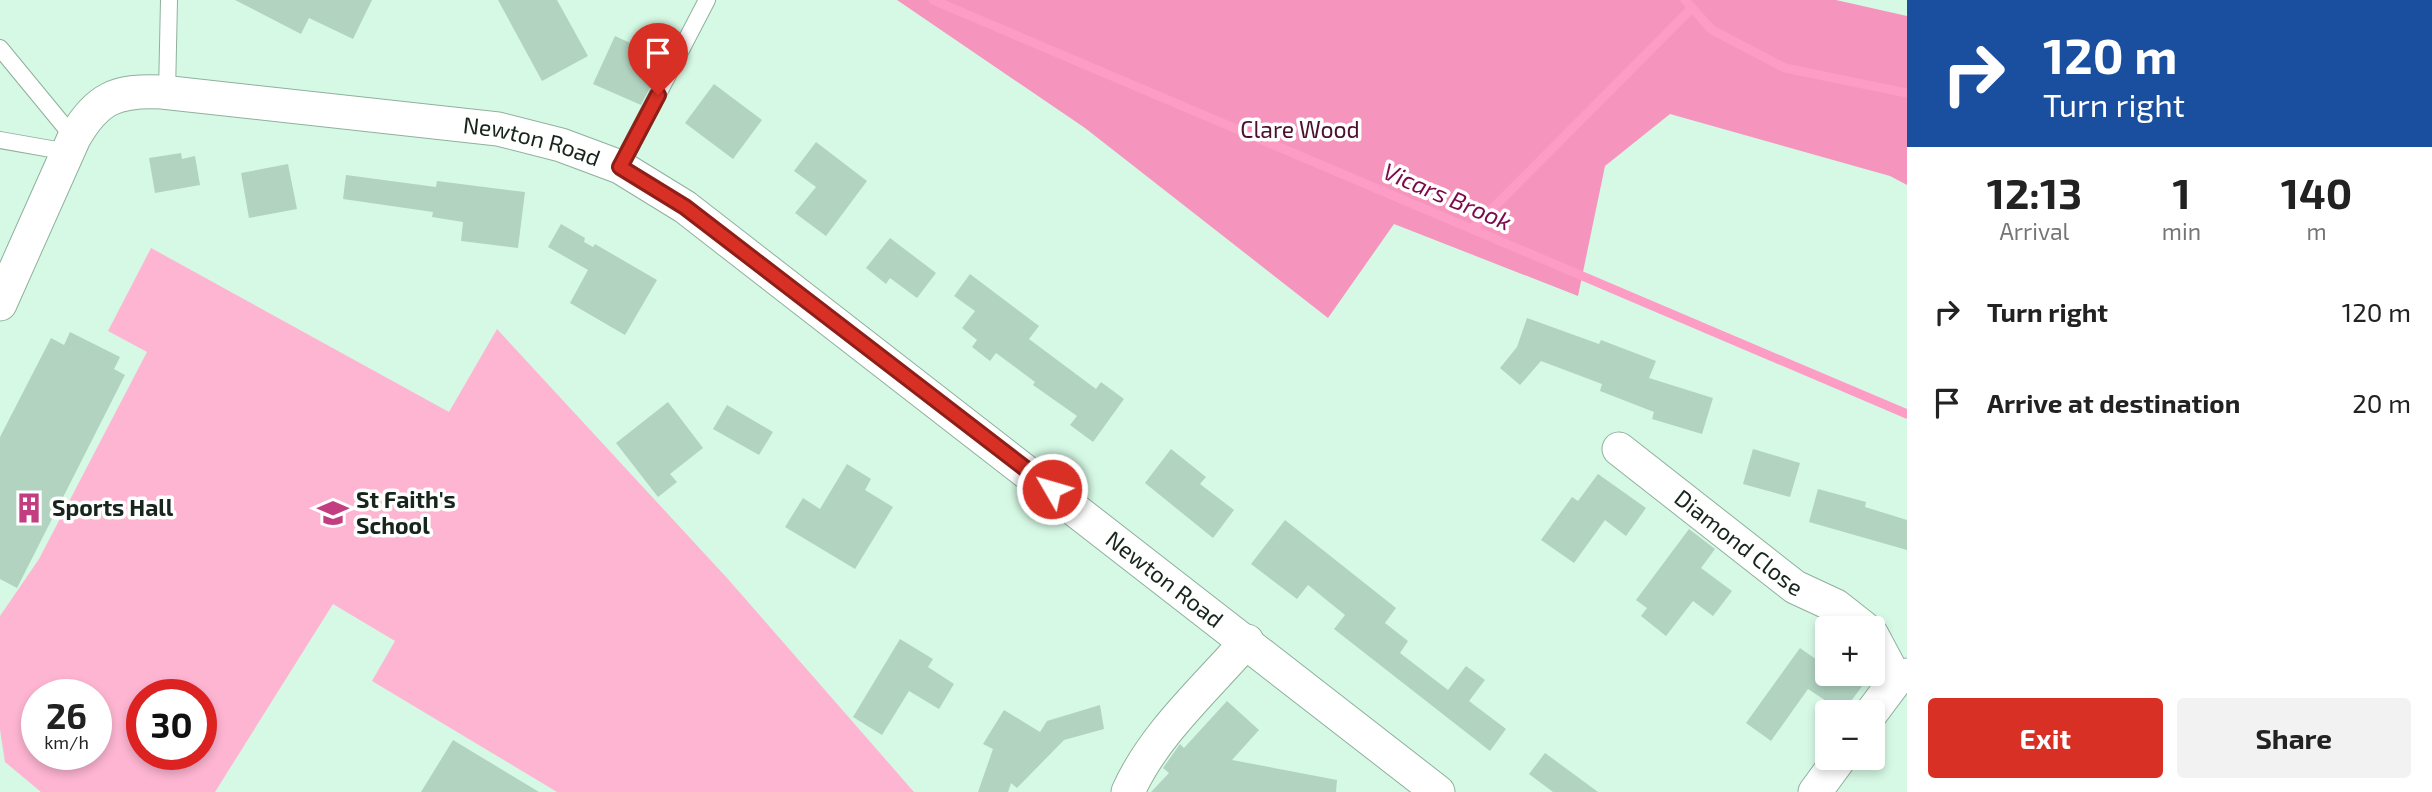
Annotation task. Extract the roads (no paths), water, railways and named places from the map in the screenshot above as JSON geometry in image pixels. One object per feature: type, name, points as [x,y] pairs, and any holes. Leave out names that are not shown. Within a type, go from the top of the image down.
[{"type":"street","name":"Newton Road","points":[[0,303],[71,145],[93,110],[117,95],[140,91],[167,93],[499,128],[561,145],[620,167],[685,207],[1438,792]]},
{"type":"street","name":"Diamond Close","points":[[1619,449],[1795,587],[1836,606],[1849,616]]},
{"type":"street","points":[[1128,792],[1138,770],[1160,741],[1247,641]]},
{"type":"street","points":[[1882,700],[1902,677],[1885,653]]},
{"type":"street","points":[[1815,792],[1831,770]]},
{"type":"lane","points":[[167,93],[169,0]]},
{"type":"lane","points":[[620,167],[708,0]]},
{"type":"lane","points":[[0,48],[71,145]]},
{"type":"lane","points":[[0,140],[71,145]]},
{"type":"waterway","name":"Vicars Brook","points":[[933,0],[1907,414]]},
{"type":"waterway","points":[[1685,0],[1712,30],[1785,68],[1907,93]]},
{"type":"waterway","points":[[1472,229],[1692,8]]},
{"type":"place","name":"Sports Hall","points":[[29,508]]},
{"type":"place","name":"St Faith's School","points":[[333,513]]},
{"type":"park label","name":"Clare Wood","points":[[1300,130]]}]
